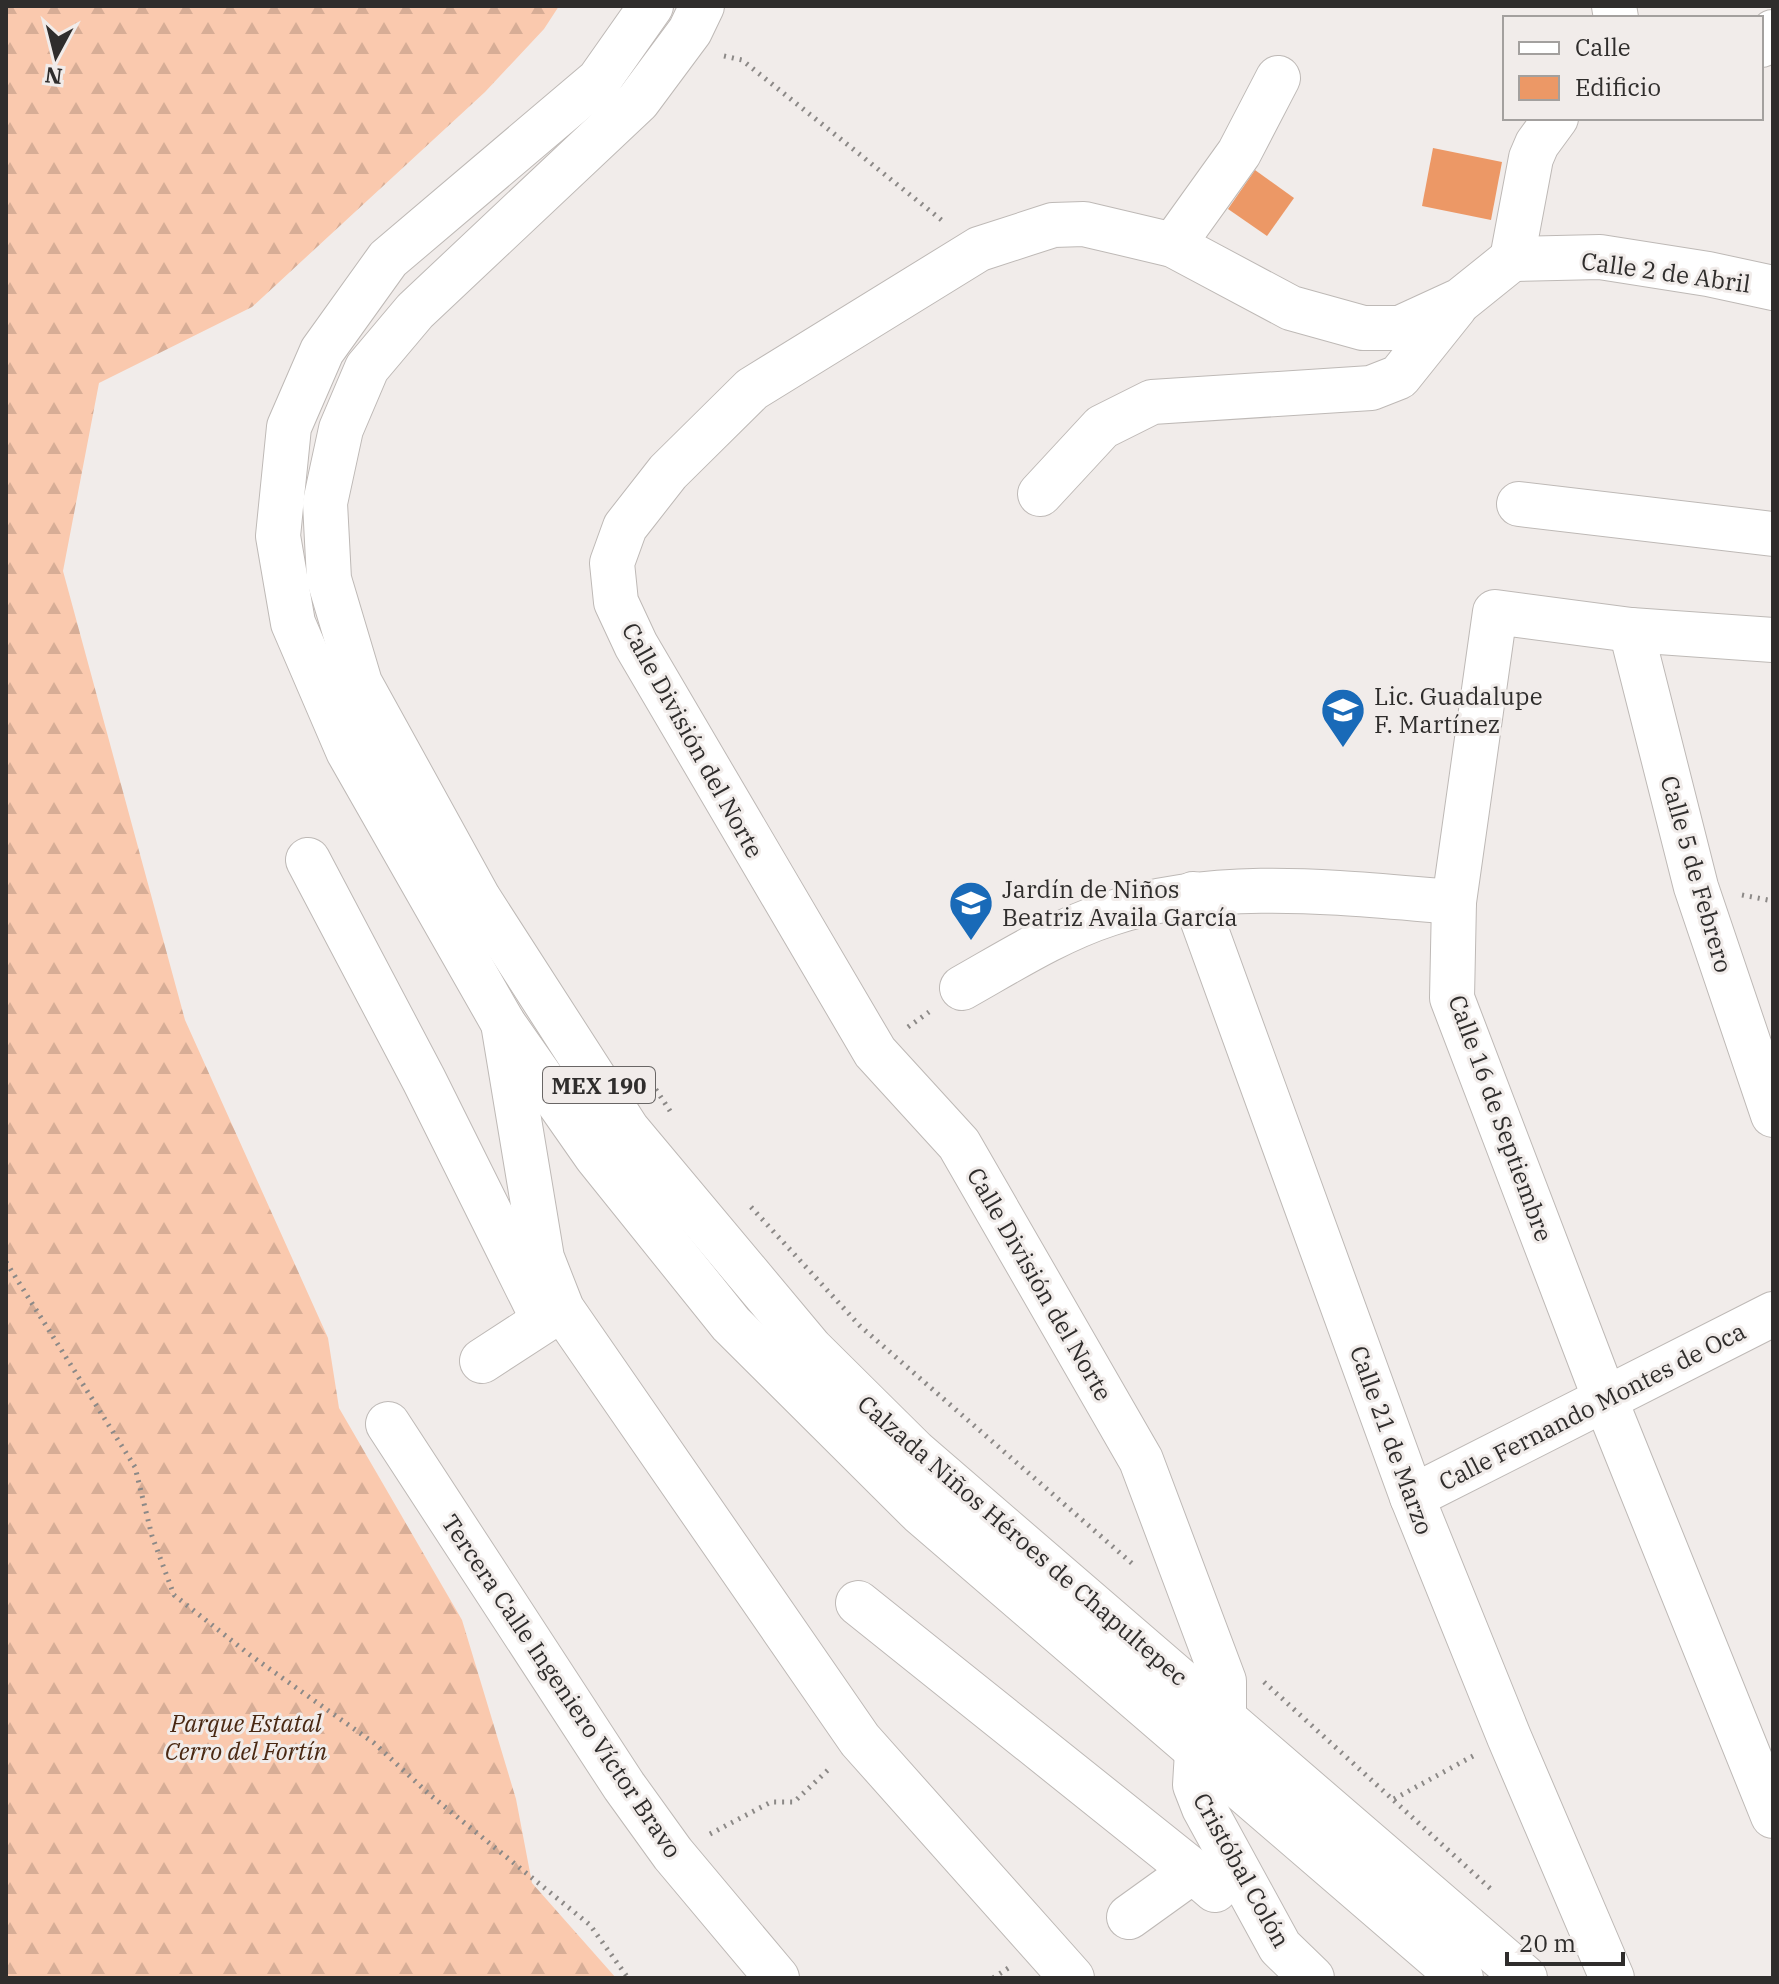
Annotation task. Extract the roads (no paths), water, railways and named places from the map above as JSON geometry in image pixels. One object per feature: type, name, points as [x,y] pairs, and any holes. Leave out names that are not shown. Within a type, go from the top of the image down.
[{"type":"street","name":"Calzada Niños Héroes de Chapultepec","points":[[651,6],[599,80],[388,259],[322,351],[289,427],[278,536],[293,623],[348,751],[503,1023],[596,1156],[731,1324],[920,1512],[1461,1978]]},
{"type":"street","name":"Calzada Niños Héroes de Chapultepec","points":[[702,6],[690,31],[638,101],[415,311],[367,368],[341,429],[325,503],[329,579],[360,683],[479,899],[627,1129],[811,1349],[915,1452],[1525,1978]]},
{"type":"street","points":[[1173,245],[1239,153],[1278,78]]},
{"type":"street","points":[[1512,259],[1531,158],[1555,120]]},
{"type":"street","name":"Calle División del Norte","points":[[1224,1718],[1224,1681],[1141,1460],[959,1144],[875,1052],[636,645],[616,602],[612,563],[625,527],[668,472],[752,389],[979,249],[1053,225],[1084,224],[1173,245],[1291,308],[1363,328],[1400,328],[1461,300],[1512,259]]},
{"type":"street","name":"Calle 2 de Abril","points":[[1512,259],[1600,257],[1773,288]]},
{"type":"street","points":[[1040,494],[1102,427],[1152,402],[1371,388],[1399,377],[1461,300]]},
{"type":"street","points":[[1519,504],[1773,534]]},
{"type":"street","name":"Calle 16 de Septiembre","points":[[1773,640],[1631,630],[1495,612],[1454,902],[1452,998],[1605,1399],[1773,1816]]},
{"type":"street","name":"Calle 5 de Febrero","points":[[1631,630],[1696,887],[1773,1115]]},
{"type":"street","points":[[308,860],[553,1315],[860,1740],[1072,1978]]},
{"type":"street","points":[[962,988],[1045,941],[1110,914],[1193,894],[1318,892],[1454,902]]},
{"type":"street","name":"Calle 21 de Marzo","points":[[1193,894],[1412,1497],[1509,1737],[1612,1978]]},
{"type":"street","points":[[503,1023],[553,1315]]},
{"type":"street","name":"Calle Fernando Montes de Oca","points":[[1412,1497],[1773,1314]]},
{"type":"street","points":[[482,1361],[553,1315]]},
{"type":"street","name":"Tercera Calle Ingeniero Víctor Bravo","points":[[388,1424],[624,1786],[673,1854],[777,1978]]},
{"type":"street","points":[[858,1603],[1193,1871],[1280,1947]]},
{"type":"street","name":"Cristóbal Colón","points":[[1197,1752],[1195,1785],[1204,1808],[1280,1947],[1312,1978]]},
{"type":"street","points":[[1129,1917],[1193,1871]]},
{"type":"place","name":"Lic. Guadalupe F. Martínez","points":[[1343,749]]},
{"type":"place","name":"Jardín de Niños Beatriz Availa García","points":[[971,942]]},
{"type":"park label","name":"Parque Estatal Cerro del Fortín","points":[[246,1737]]}]
